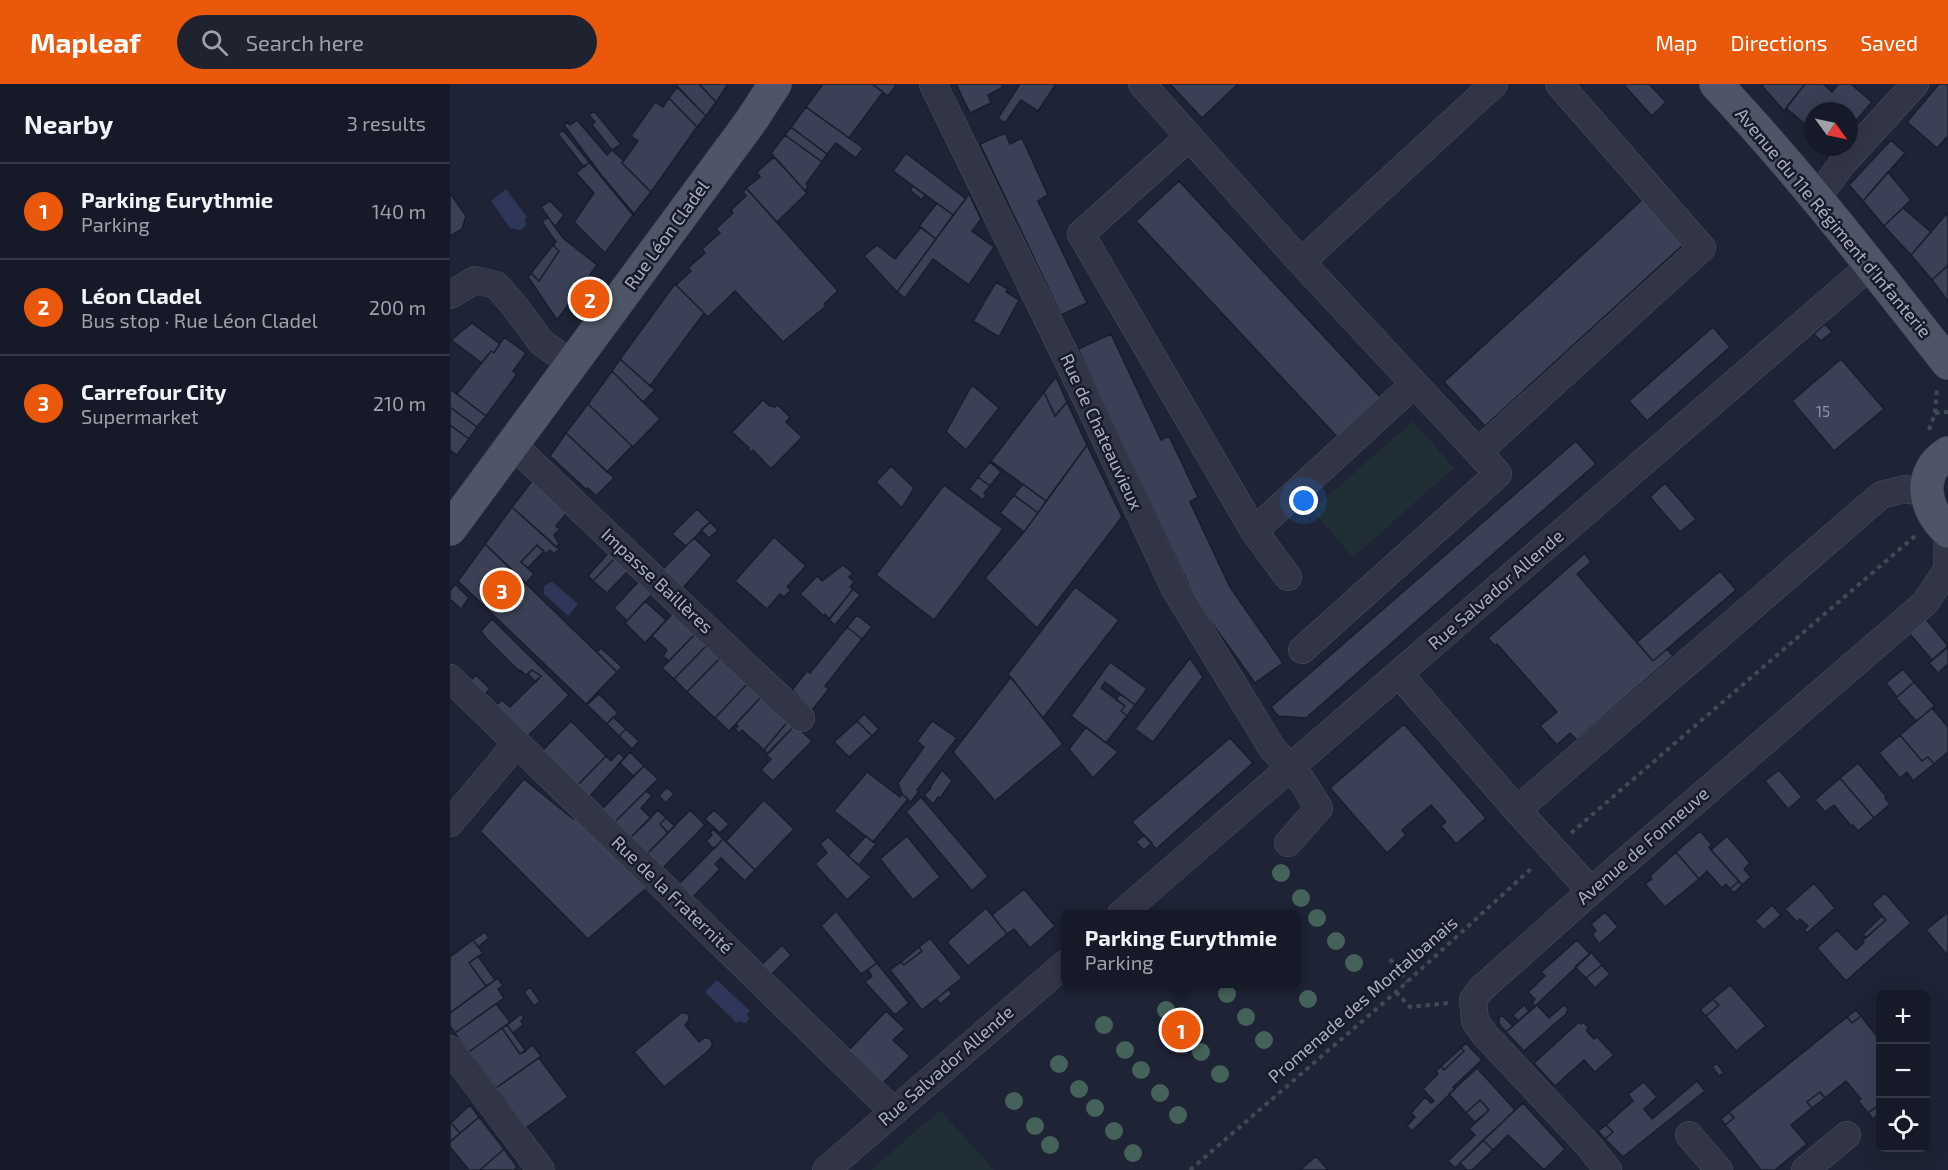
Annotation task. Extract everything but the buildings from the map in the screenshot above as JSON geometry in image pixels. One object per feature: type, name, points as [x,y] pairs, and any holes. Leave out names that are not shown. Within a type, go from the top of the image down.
[{"type":"main road","name":"Rue Léon Cladel","points":[[450,529],[744,130],[775,84]]},
{"type":"main road","name":"Avenue du 11e Régiment d'Infanterie","points":[[1716,84],[1817,198],[1948,363]]},
{"type":"main road","points":[[1938,442],[1934,466],[1928,479],[1912,492],[1929,507],[1936,521],[1948,531]]},
{"type":"street","name":"Rue de Chateauvieux","points":[[933,84],[1090,406],[1174,589],[1272,748],[1302,781],[1319,808],[1288,843]]},
{"type":"street","points":[[1142,84],[1301,262],[1498,474],[1302,650]]},
{"type":"street","points":[[1301,262],[1494,84]]},
{"type":"street","points":[[1478,452],[1702,248],[1559,84]]},
{"type":"street","points":[[1817,198],[1842,164],[1915,84]]},
{"type":"street","points":[[1189,137],[1080,234],[1254,531],[1288,577]]},
{"type":"street","name":"Rue Salvador Allende","points":[[1127,910],[1871,265]]},
{"type":"street","points":[[450,295],[475,280],[496,285],[542,343],[571,363]]},
{"type":"street","points":[[1254,531],[1414,384]]},
{"type":"street","name":"Impasse Baillères","points":[[513,445],[801,718]]},
{"type":"street","points":[[1517,810],[1881,495],[1912,492]]},
{"type":"street","name":"Avenue de Fonneuve","points":[[1473,1000],[1481,989],[1591,891],[1925,603],[1947,570],[1948,531]]},
{"type":"street","points":[[1399,674],[1591,891]]},
{"type":"street","name":"Rue de la Fraternité","points":[[450,678],[894,1112]]},
{"type":"street","points":[[450,823],[517,743]]},
{"type":"street","name":"Rue Salvador Allende","points":[[826,1170],[1061,966]]},
{"type":"street","points":[[1473,1000],[1475,1021],[1485,1035],[1589,1146],[1608,1170]]},
{"type":"street","points":[[450,1049],[541,1170]]},
{"type":"street","points":[[1689,1135],[1719,1170]]},
{"type":"street","points":[[1805,1170],[1847,1135]]},
{"type":"path","points":[[1938,442],[1935,412],[1948,412]]},
{"type":"path","name":"Promenade des Montalbanais","points":[[1190,1170],[1396,992],[1552,848],[1915,536],[1898,505],[1912,492]]},
{"type":"path","points":[[1390,959],[1407,982]]},
{"type":"path","points":[[1396,992],[1410,1007],[1473,1000]]},
{"type":"shaded area","points":[[1413,421],[1454,468],[1353,557],[1312,510]]},
{"type":"shaded area","points":[[940,1110],[994,1170],[871,1170]]},
{"type":"water","points":[[506,189],[527,217],[526,226],[520,230],[510,228],[491,201]]},
{"type":"water","points":[[551,582],[578,604],[568,616],[544,594],[544,586]]},
{"type":"water","points":[[717,980],[750,1011],[747,1014],[749,1019],[746,1023],[739,1021],[737,1023],[705,992]]},
{"type":"place","name":"Léon Cladel","points":[[590,299]]},
{"type":"place","name":"Carrefour City","points":[[502,590]]},
{"type":"place","name":"Parking Eurythmie","points":[[1181,1030]]}]
